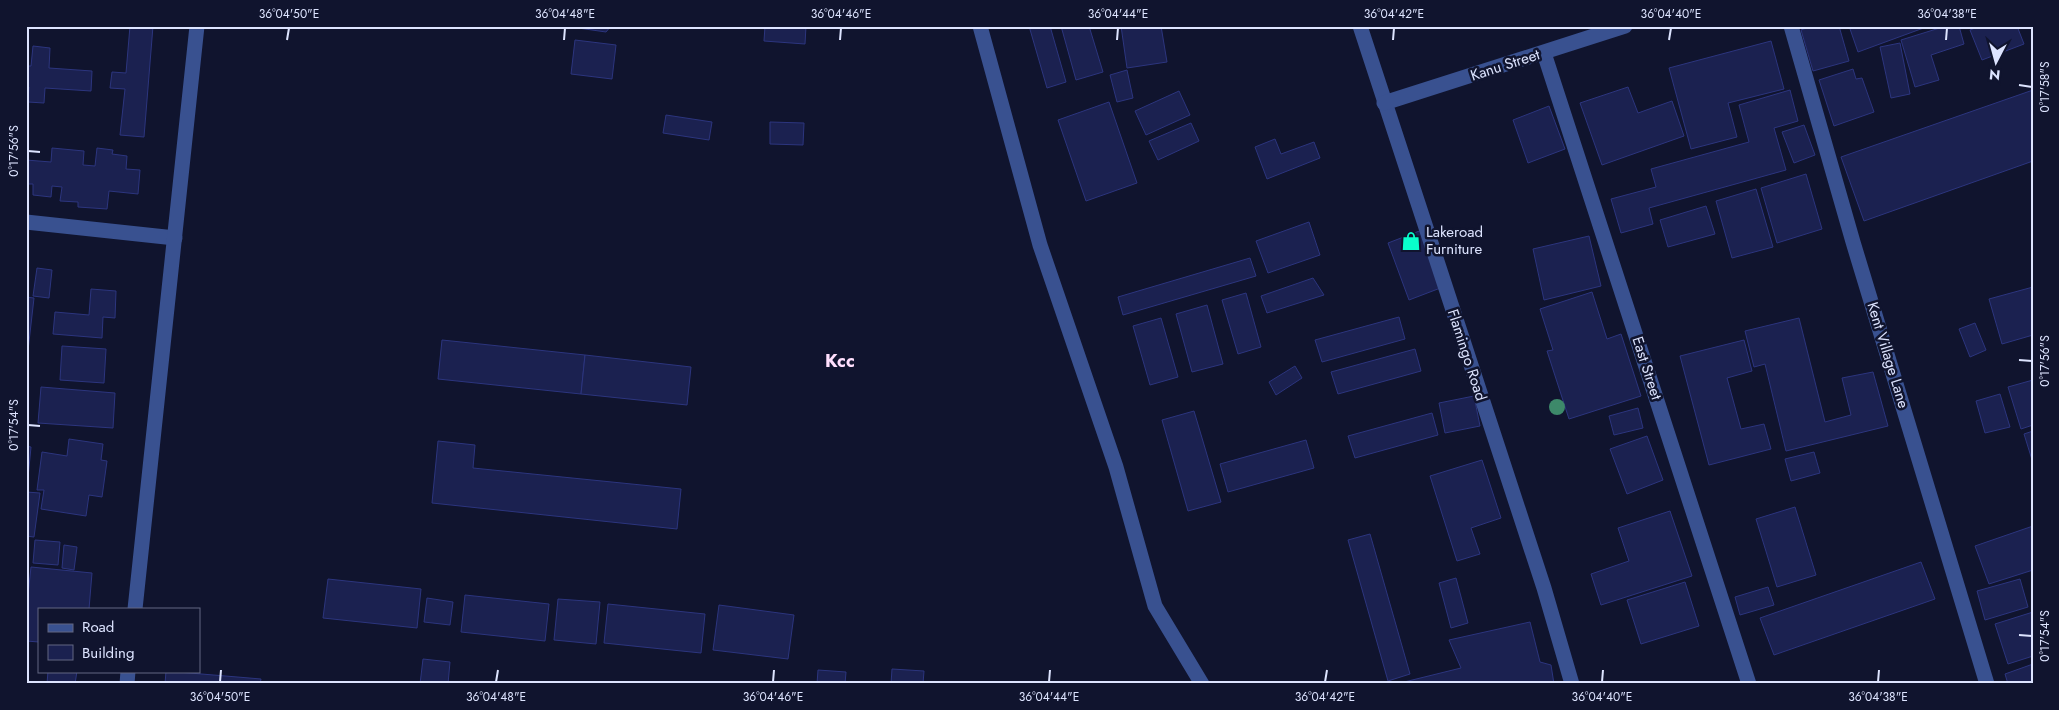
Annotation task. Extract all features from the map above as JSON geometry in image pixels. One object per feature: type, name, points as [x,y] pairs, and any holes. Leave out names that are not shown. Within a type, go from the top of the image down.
[{"type":"street","points":[[135,608],[197,26]]},
{"type":"street","points":[[980,26],[1040,245],[1116,467],[1156,606],[1202,684]]},
{"type":"street","name":"Flamingo Road","points":[[1360,26],[1541,579],[1572,684]]},
{"type":"street","name":"Kanu Street","points":[[1384,103],[1625,26]]},
{"type":"street","name":"Kent Village Lane","points":[[1791,26],[1987,684]]},
{"type":"street","name":"East Street","points":[[1544,52],[1749,684]]},
{"type":"street","points":[[26,222],[175,238]]},
{"type":"building","points":[[130,26],[153,26],[144,137],[120,135],[125,89],[110,88],[112,72],[126,73]]},
{"type":"building","points":[[564,26],[611,26],[606,32]]},
{"type":"building","points":[[765,26],[806,26],[805,44],[764,41]]},
{"type":"building","points":[[1029,26],[1050,26],[1066,82],[1047,88]]},
{"type":"building","points":[[1061,26],[1089,26],[1103,72],[1076,80]]},
{"type":"building","points":[[1121,26],[1161,26],[1167,62],[1127,68]]},
{"type":"building","points":[[1812,26],[1839,26],[1849,61],[1813,71],[1801,30]]},
{"type":"building","points":[[1849,26],[1929,26],[1858,52]]},
{"type":"building","points":[[1946,26],[1959,26],[1964,44],[1931,55],[1939,80],[1915,87],[1901,40]]},
{"type":"building","points":[[1980,26],[2017,26],[2024,44],[1982,60],[1970,30]]},
{"type":"building","points":[[575,40],[616,45],[612,79],[571,74]]},
{"type":"building","points":[[1771,41],[1784,89],[1728,103],[1737,137],[1691,149],[1669,68]]},
{"type":"building","points":[[1900,43],[1910,94],[1891,98],[1880,47]]},
{"type":"building","points":[[33,46],[50,48],[49,68],[92,71],[91,91],[45,88],[44,103],[28,102],[29,87],[26,87],[26,66],[31,66]]},
{"type":"building","points":[[1853,69],[1856,79],[1862,78],[1874,112],[1834,126],[1819,80]]},
{"type":"building","points":[[1127,70],[1133,98],[1117,102],[1110,75]]},
{"type":"building","points":[[1628,87],[1638,113],[1672,101],[1684,136],[1602,165],[1580,103]]},
{"type":"building","points":[[1790,90],[1798,121],[1774,128],[1786,170],[1649,208],[1653,224],[1621,233],[1611,199],[1656,187],[1651,169],[1749,142],[1739,105]]},
{"type":"building","points":[[2033,90],[2033,161],[1864,221],[1841,157]]},
{"type":"building","points":[[1179,91],[1190,115],[1146,135],[1135,111]]},
{"type":"building","points":[[1109,102],[1137,183],[1086,201],[1058,120]]},
{"type":"building","points":[[1549,106],[1565,149],[1528,163],[1513,120]]},
{"type":"building","points":[[666,115],[712,122],[709,140],[663,133]]},
{"type":"building","points":[[770,122],[804,123],[803,145],[770,144]]},
{"type":"building","points":[[1191,123],[1199,141],[1158,160],[1149,141]]},
{"type":"building","points":[[1804,125],[1815,155],[1794,163],[1782,132]]},
{"type":"building","points":[[1275,139],[1281,154],[1314,142],[1320,158],[1267,179],[1255,147]]},
{"type":"building","points":[[52,148],[84,151],[83,165],[95,166],[97,148],[113,150],[112,154],[127,156],[126,169],[140,170],[138,194],[109,191],[107,209],[78,207],[78,202],[60,201],[62,187],[52,186],[51,197],[33,195],[33,184],[26,184],[26,160],[51,162]]},
{"type":"building","points":[[1806,174],[1822,229],[1777,243],[1761,188]]},
{"type":"building","points":[[1756,189],[1773,247],[1732,258],[1716,201]]},
{"type":"building","points":[[1706,206],[1715,234],[1668,247],[1660,220]]},
{"type":"building","points":[[1309,222],[1320,255],[1268,273],[1256,241]]},
{"type":"building","points":[[1422,230],[1443,287],[1409,300],[1388,243]]},
{"type":"building","points":[[1589,236],[1601,286],[1544,300],[1533,249]]},
{"type":"building","points":[[1250,258],[1256,276],[1123,315],[1118,297]]},
{"type":"building","points":[[37,268],[52,270],[49,298],[33,296]]},
{"type":"building","points":[[1313,278],[1324,295],[1267,313],[1261,296]]},
{"type":"building","points":[[2033,287],[2033,335],[2002,344],[1989,299]]},
{"type":"building","points":[[91,289],[116,291],[115,318],[103,317],[102,338],[53,334],[55,312],[89,315]]},
{"type":"building","points":[[1592,292],[1607,339],[1621,334],[1641,396],[1569,419],[1547,351],[1553,350],[1540,309]]},
{"type":"building","points":[[1246,293],[1261,347],[1238,354],[1222,300]]},
{"type":"building","points":[[26,297],[34,298],[26,368]]},
{"type":"building","points":[[1207,305],[1223,364],[1192,372],[1176,314]]},
{"type":"building","points":[[1399,317],[1405,339],[1322,362],[1315,340]]},
{"type":"building","points":[[1161,318],[1178,377],[1150,385],[1133,326]]},
{"type":"building","points":[[1799,318],[1825,422],[1851,415],[1842,378],[1873,372],[1888,426],[1786,451],[1765,364],[1754,367],[1745,331]]},
{"type":"building","points":[[1975,323],[1986,350],[1970,357],[1959,329]]},
{"type":"building","points":[[442,340],[585,355],[581,394],[438,379]]},
{"type":"building","points":[[1744,340],[1752,371],[1727,378],[1741,429],[1764,424],[1771,449],[1709,465],[1680,356]]},
{"type":"building","points":[[62,346],[106,349],[104,383],[60,380]]},
{"type":"building","points":[[1415,349],[1421,371],[1338,394],[1331,372]]},
{"type":"building","points":[[585,355],[691,367],[687,405],[581,394]]},
{"type":"building","points":[[1295,366],[1302,378],[1276,395],[1269,382]]},
{"type":"building","points":[[2033,380],[2033,425],[2021,429],[2008,387]]},
{"type":"building","points":[[41,387],[115,393],[113,428],[38,423]]},
{"type":"building","points":[[2000,394],[2010,427],[1985,433],[1976,401]]},
{"type":"building","points":[[1474,396],[1480,426],[1445,433],[1439,403]]},
{"type":"building","points":[[1638,408],[1643,428],[1614,435],[1609,416]]},
{"type":"building","points":[[1194,411],[1221,502],[1188,511],[1162,420]]},
{"type":"building","points":[[1432,413],[1438,435],[1355,458],[1348,436]]},
{"type":"building","points":[[2033,431],[2033,463],[2024,434]]},
{"type":"building","points":[[1647,436],[1663,480],[1627,494],[1610,449]]},
{"type":"building","points":[[69,439],[103,444],[101,460],[107,461],[102,497],[89,495],[86,516],[41,509],[44,490],[37,490],[42,452],[67,456]]},
{"type":"building","points":[[1306,440],[1314,468],[1228,492],[1220,464]]},
{"type":"building","points":[[438,441],[475,445],[473,468],[681,489],[677,529],[432,503]]},
{"type":"building","points":[[26,446],[31,447],[27,488],[26,488]]},
{"type":"building","points":[[1814,452],[1820,473],[1791,481],[1785,459]]},
{"type":"building","points":[[1482,460],[1501,518],[1471,528],[1480,554],[1457,561],[1430,476]]},
{"type":"building","points":[[26,492],[40,493],[34,537],[26,536]]},
{"type":"building","points":[[1795,507],[1816,575],[1777,587],[1756,519]]},
{"type":"building","points":[[1670,511],[1692,576],[1601,605],[1591,574],[1629,561],[1618,528]]},
{"type":"building","points":[[2033,526],[2033,570],[1989,584],[1975,546]]},
{"type":"building","points":[[1370,534],[1410,674],[1388,681],[1348,540]]},
{"type":"building","points":[[35,540],[60,542],[58,565],[33,563]]},
{"type":"building","points":[[64,545],[77,547],[74,570],[62,568]]},
{"type":"building","points":[[1921,562],[1935,599],[1774,655],[1760,618]]},
{"type":"building","points":[[31,567],[92,573],[89,608],[38,608],[38,642],[26,641],[26,614]]},
{"type":"building","points":[[1456,578],[1468,623],[1451,628],[1439,583]]},
{"type":"building","points":[[328,579],[421,589],[417,628],[323,618]]},
{"type":"building","points":[[2020,579],[2028,607],[1985,620],[1977,591]]},
{"type":"building","points":[[1685,582],[1699,626],[1641,644],[1627,600]]},
{"type":"building","points":[[1768,587],[1774,605],[1740,615],[1735,597]]},
{"type":"building","points":[[465,595],[549,604],[545,641],[461,632]]},
{"type":"building","points":[[427,598],[453,602],[450,625],[424,622]]},
{"type":"building","points":[[558,599],[600,602],[596,644],[554,640]]},
{"type":"building","points":[[608,604],[705,614],[701,653],[604,643]]},
{"type":"building","points":[[719,605],[794,615],[788,659],[713,650]]},
{"type":"building","points":[[2033,612],[2033,656],[2008,664],[1995,624]]},
{"type":"building","points":[[1530,622],[1540,662],[1551,665],[1554,684],[1396,684],[1461,668],[1449,640]]},
{"type":"building","points":[[423,659],[450,662],[448,684],[420,684]]},
{"type":"building","points":[[2033,664],[2033,684],[2008,684],[2005,674]]},
{"type":"building","points":[[892,669],[924,671],[923,684],[891,684]]},
{"type":"building","points":[[818,670],[846,672],[845,684],[817,684]]},
{"type":"building","points":[[48,672],[77,672],[75,684],[47,684]]},
{"type":"building","points":[[166,672],[261,679],[260,684],[165,684]]},
{"type":"place","name":"Lakeroad Furniture","points":[[1411,241]]},
{"type":"district","name":"Kcc","points":[[840,361]]}]
